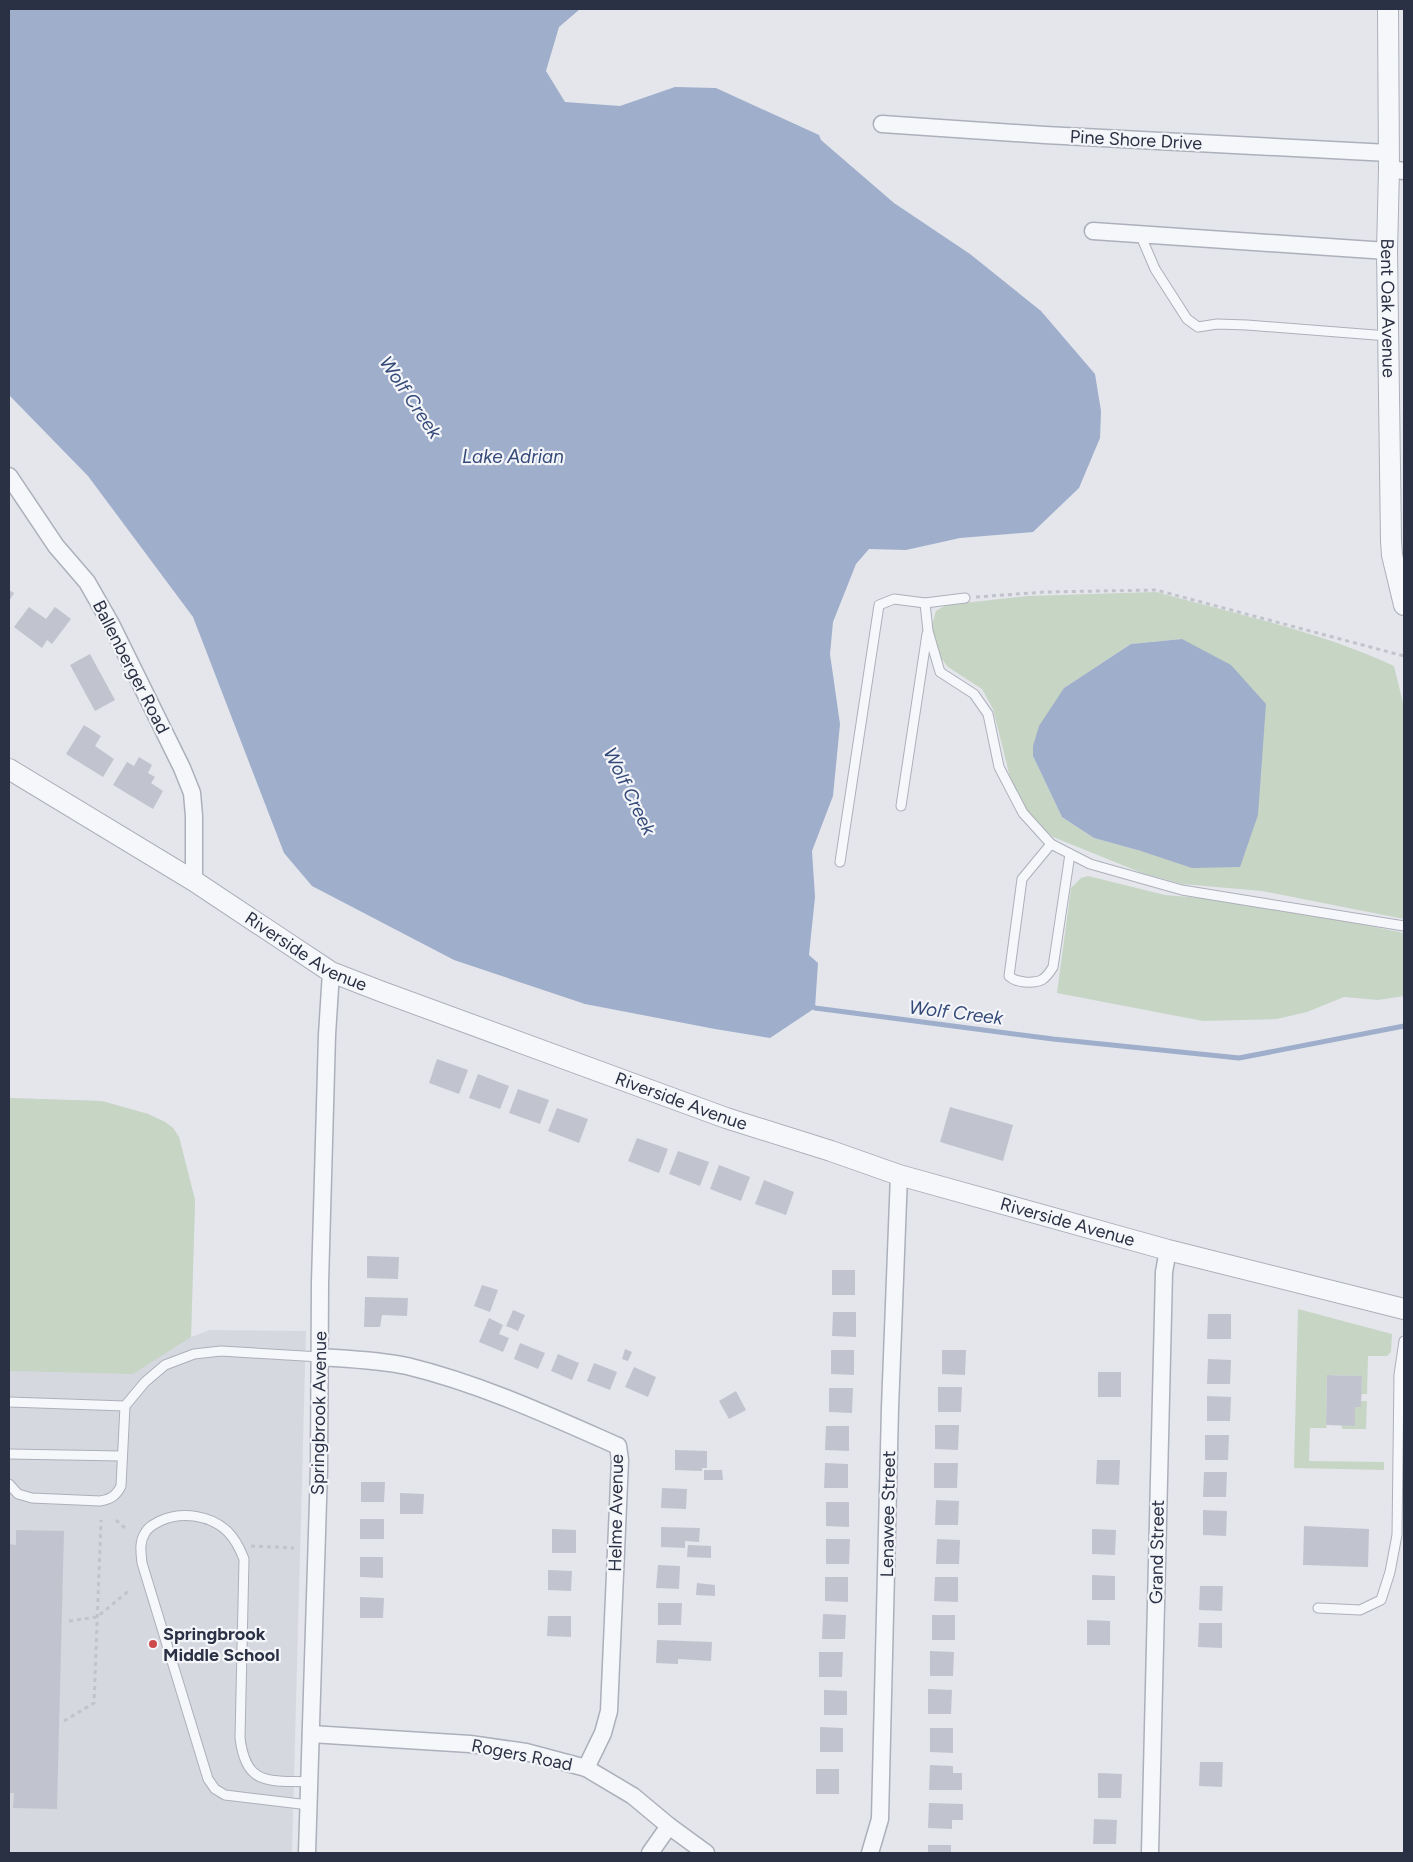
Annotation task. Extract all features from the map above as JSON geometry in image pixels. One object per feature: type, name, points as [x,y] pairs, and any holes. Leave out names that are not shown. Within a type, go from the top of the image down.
[{"type":"street","name":"Bent Oak Avenue","points":[[1388,9],[1394,164],[1387,251],[1391,541],[1392,555],[1404,605]]},
{"type":"street","name":"Pine Shore Drive","points":[[882,124],[1045,135],[1394,164]]},
{"type":"street","points":[[1093,231],[1387,251]]},
{"type":"street","name":"Ballenberger Road","points":[[9,476],[56,546],[88,582],[111,624],[182,768],[192,793],[194,882]]},
{"type":"street","name":"Riverside Avenue","points":[[9,769],[194,882],[331,972],[726,1118],[899,1174],[1168,1250],[1404,1309]]},
{"type":"street","name":"Springbrook Avenue","points":[[307,1853],[326,1035],[331,972]]},
{"type":"street","name":"Lenawee Street","points":[[870,1853],[880,1819],[890,1408],[899,1174]]},
{"type":"street","name":"Grand Street","points":[[1150,1853],[1164,1272],[1168,1250]]},
{"type":"street","name":"Helme Avenue","points":[[320,1357],[367,1360],[406,1366],[463,1383],[570,1424],[618,1446],[620,1460],[609,1711],[603,1732],[586,1768]]},
{"type":"street","name":"Rogers Road","points":[[311,1734],[470,1744],[526,1752],[586,1768],[633,1796],[706,1853]]},
{"type":"street","points":[[650,1853],[669,1826]]},
{"type":"lane","points":[[1140,234],[1155,269],[1182,308],[1187,319],[1198,327],[1217,324],[1247,325],[1388,336]]},
{"type":"lane","points":[[840,862],[879,605],[894,599],[925,603],[965,598]]},
{"type":"lane","points":[[925,603],[928,632],[940,672],[974,694],[988,714],[999,767],[1023,813],[1051,844],[1090,864],[1182,890],[1404,926]]},
{"type":"lane","points":[[902,806],[928,632]]},
{"type":"lane","points":[[1051,844],[1022,879],[1010,976],[1015,981],[1037,983],[1047,976],[1053,967],[1070,854]]},
{"type":"lane","points":[[1318,1608],[1360,1610],[1381,1600],[1390,1572],[1397,1535],[1399,1376],[1404,1341]]},
{"type":"lane","points":[[9,1484],[18,1494],[32,1498],[108,1500],[116,1495],[121,1486],[125,1406],[145,1382],[165,1366],[194,1354],[221,1351],[320,1357]]},
{"type":"lane","points":[[9,1402],[125,1406]]},
{"type":"lane","points":[[9,1454],[122,1456]]},
{"type":"lane","points":[[309,1805],[225,1795],[215,1789],[208,1779],[142,1563],[140,1548],[144,1533],[151,1526],[165,1519],[183,1515],[197,1516],[212,1520],[228,1531],[237,1543],[244,1559],[240,1738],[242,1756],[247,1767],[259,1777],[271,1780],[310,1782]]},
{"type":"path","points":[[965,598],[1045,592],[1156,590],[1404,656]]},
{"type":"path","points":[[64,1721],[94,1703],[101,1520]]},
{"type":"path","points":[[116,1520],[125,1528]]},
{"type":"path","points":[[248,1546],[294,1548]]},
{"type":"path","points":[[69,1621],[97,1618],[131,1589]]},
{"type":"shaded area","name":"Springbrook Middle School","points":[[9,1098],[102,1101],[148,1114],[173,1128],[179,1137],[195,1200],[191,1337],[210,1330],[306,1331],[292,1853],[9,1853]]},
{"type":"green space","points":[[1156,592],[1307,633],[1394,666],[1404,707],[1404,919],[1262,891],[1182,884],[1142,873],[1053,837],[1034,820],[1020,800],[1010,777],[993,709],[982,689],[948,667],[938,654],[931,628],[936,611],[946,605],[1027,596]],"holes":[[[1182,639],[1141,851],[1094,838],[1062,817],[1033,756],[1064,688],[1131,644]]]},
{"type":"green space","points":[[1088,876],[1165,895],[1225,900],[1287,909],[1404,933],[1404,996],[1378,1000],[1344,997],[1307,1012],[1277,1019],[1203,1021],[1057,993],[1071,888],[1081,878]]},
{"type":"green space","points":[[9,1098],[102,1101],[148,1114],[165,1122],[173,1128],[179,1137],[195,1200],[191,1337],[133,1374],[9,1371]]},
{"type":"green space","points":[[1298,1309],[1392,1334],[1391,1352],[1387,1356],[1368,1356],[1367,1394],[1361,1394],[1362,1376],[1327,1375],[1327,1428],[1310,1428],[1309,1461],[1384,1462],[1384,1470],[1294,1468]]},
{"type":"green space","points":[[1361,1401],[1367,1401],[1366,1429],[1342,1429],[1342,1425],[1355,1426],[1355,1407],[1361,1407]]},
{"type":"water","name":"Lake Adrian","points":[[9,9],[580,9],[559,27],[546,71],[565,102],[620,106],[675,87],[716,88],[819,135],[821,140],[894,203],[970,254],[1041,311],[1095,374],[1101,411],[1100,438],[1079,488],[1033,532],[960,538],[906,550],[869,549],[856,564],[833,622],[830,654],[840,724],[833,796],[812,851],[815,897],[809,955],[818,963],[815,1008],[770,1038],[585,1004],[454,960],[312,886],[284,853],[193,617],[88,476],[10,396]]},
{"type":"water","points":[[1182,639],[1231,665],[1266,704],[1258,815],[1240,867],[1192,868],[1094,838],[1062,817],[1033,756],[1033,746],[1039,726],[1064,688],[1131,644]]},
{"type":"building","points":[[9,590],[14,593],[9,601]]},
{"type":"building","points":[[29,607],[46,619],[55,607],[71,619],[52,644],[47,640],[42,648],[14,627]]},
{"type":"building","points":[[90,654],[115,700],[95,711],[70,665]]},
{"type":"building","points":[[84,725],[101,736],[95,746],[114,759],[103,777],[66,754]]},
{"type":"building","points":[[139,757],[152,765],[148,773],[155,777],[151,783],[163,791],[153,809],[113,785],[127,762],[134,766]]},
{"type":"building","points":[[437,1059],[468,1070],[459,1094],[429,1083]]},
{"type":"building","points":[[478,1074],[509,1086],[500,1109],[469,1098]]},
{"type":"building","points":[[518,1089],[549,1100],[540,1124],[509,1113]]},
{"type":"building","points":[[950,1107],[1013,1125],[1003,1161],[940,1142]]},
{"type":"building","points":[[557,1108],[588,1119],[579,1143],[548,1131]]},
{"type":"building","points":[[637,1138],[668,1149],[659,1173],[628,1161]]},
{"type":"building","points":[[678,1151],[709,1162],[700,1186],[669,1174]]},
{"type":"building","points":[[719,1165],[750,1177],[741,1201],[710,1189]]},
{"type":"building","points":[[764,1180],[794,1192],[786,1215],[755,1204]]},
{"type":"building","points":[[367,1256],[399,1257],[398,1279],[367,1278]]},
{"type":"building","points":[[832,1270],[855,1270],[855,1295],[832,1295]]},
{"type":"building","points":[[482,1285],[498,1290],[490,1312],[474,1306]]},
{"type":"building","points":[[365,1297],[408,1298],[407,1316],[382,1315],[380,1327],[364,1327]]},
{"type":"building","points":[[513,1310],[525,1315],[518,1331],[506,1326]]},
{"type":"building","points":[[833,1312],[856,1312],[856,1337],[832,1336]]},
{"type":"building","points":[[1208,1314],[1231,1314],[1231,1339],[1207,1339]]},
{"type":"building","points":[[489,1318],[503,1325],[499,1334],[509,1338],[503,1352],[479,1342]]},
{"type":"building","points":[[520,1343],[545,1353],[538,1369],[514,1359]]},
{"type":"building","points":[[625,1349],[632,1352],[628,1361],[622,1359]]},
{"type":"building","points":[[831,1350],[854,1350],[854,1375],[831,1374]]},
{"type":"building","points":[[942,1350],[966,1350],[965,1375],[942,1374]]},
{"type":"building","points":[[558,1354],[579,1363],[572,1380],[551,1371]]},
{"type":"building","points":[[1208,1359],[1231,1360],[1230,1384],[1207,1384]]},
{"type":"building","points":[[594,1363],[617,1372],[610,1390],[587,1381]]},
{"type":"building","points":[[634,1367],[656,1377],[648,1397],[625,1387]]},
{"type":"building","points":[[1098,1372],[1121,1372],[1121,1397],[1098,1397]]},
{"type":"building","points":[[1327,1375],[1362,1376],[1361,1407],[1355,1407],[1355,1426],[1326,1425]]},
{"type":"building","points":[[938,1387],[962,1387],[961,1412],[938,1412]]},
{"type":"building","points":[[829,1388],[853,1388],[852,1413],[829,1412]]},
{"type":"building","points":[[736,1391],[746,1410],[729,1419],[719,1401]]},
{"type":"building","points":[[1207,1396],[1231,1397],[1230,1421],[1207,1421]]},
{"type":"building","points":[[935,1425],[959,1425],[958,1450],[935,1449]]},
{"type":"building","points":[[826,1426],[849,1426],[849,1451],[825,1450]]},
{"type":"building","points":[[1205,1435],[1229,1435],[1228,1460],[1205,1460]]},
{"type":"building","points":[[675,1450],[707,1451],[707,1468],[702,1468],[702,1471],[675,1470]]},
{"type":"building","points":[[1097,1460],[1120,1460],[1119,1485],[1096,1484]]},
{"type":"building","points":[[825,1463],[848,1464],[848,1488],[824,1488]]},
{"type":"building","points":[[934,1463],[958,1463],[957,1488],[934,1488]]},
{"type":"building","points":[[704,1470],[722,1470],[723,1480],[704,1480]]},
{"type":"building","points":[[1204,1472],[1227,1472],[1226,1497],[1203,1497]]},
{"type":"building","points":[[361,1482],[385,1482],[384,1502],[361,1502]]},
{"type":"building","points":[[662,1488],[687,1489],[686,1509],[661,1508]]},
{"type":"building","points":[[400,1493],[424,1494],[423,1514],[400,1514]]},
{"type":"building","points":[[936,1500],[959,1501],[958,1525],[935,1525]]},
{"type":"building","points":[[826,1502],[849,1502],[849,1527],[826,1526]]},
{"type":"building","points":[[1203,1510],[1227,1511],[1226,1536],[1203,1535]]},
{"type":"building","points":[[360,1519],[384,1519],[384,1539],[360,1539]]},
{"type":"building","points":[[1304,1526],[1369,1529],[1368,1567],[1303,1565]]},
{"type":"building","points":[[661,1527],[700,1528],[699,1542],[685,1541],[685,1548],[661,1547]]},
{"type":"building","points":[[552,1529],[576,1530],[576,1553],[552,1553]]},
{"type":"building","points":[[1092,1529],[1116,1530],[1115,1555],[1092,1554]]},
{"type":"building","points":[[16,1530],[64,1531],[57,1809],[13,1808],[14,1793],[9,1793],[9,1544],[16,1545]]},
{"type":"building","points":[[826,1539],[850,1539],[849,1564],[826,1564]]},
{"type":"building","points":[[937,1539],[960,1540],[959,1564],[936,1564]]},
{"type":"building","points":[[688,1545],[711,1546],[711,1558],[687,1557]]},
{"type":"building","points":[[360,1557],[383,1557],[383,1578],[360,1577]]},
{"type":"building","points":[[658,1565],[680,1566],[679,1589],[656,1588]]},
{"type":"building","points":[[548,1570],[572,1571],[571,1591],[548,1590]]},
{"type":"building","points":[[1092,1575],[1115,1576],[1115,1600],[1092,1600]]},
{"type":"building","points":[[825,1577],[848,1577],[848,1602],[825,1601]]},
{"type":"building","points":[[935,1577],[958,1577],[958,1602],[934,1601]]},
{"type":"building","points":[[697,1583],[715,1585],[715,1596],[696,1595]]},
{"type":"building","points":[[1200,1586],[1223,1586],[1222,1611],[1199,1610]]},
{"type":"building","points":[[360,1597],[384,1598],[383,1618],[360,1618]]},
{"type":"building","points":[[658,1603],[682,1603],[681,1625],[658,1625]]},
{"type":"building","points":[[823,1614],[846,1615],[845,1639],[822,1639]]},
{"type":"building","points":[[932,1615],[955,1615],[955,1640],[932,1640]]},
{"type":"building","points":[[548,1616],[571,1616],[571,1637],[547,1636]]},
{"type":"building","points":[[1087,1620],[1110,1621],[1110,1645],[1087,1645]]},
{"type":"building","points":[[1199,1623],[1222,1623],[1222,1648],[1198,1647]]},
{"type":"building","points":[[657,1640],[712,1642],[711,1661],[678,1659],[678,1664],[656,1663]]},
{"type":"building","points":[[930,1651],[954,1652],[953,1676],[930,1676]]},
{"type":"building","points":[[819,1652],[843,1652],[842,1677],[819,1677]]},
{"type":"building","points":[[928,1689],[952,1690],[951,1714],[928,1714]]},
{"type":"building","points":[[824,1690],[847,1691],[847,1715],[824,1715]]},
{"type":"building","points":[[820,1727],[843,1728],[843,1752],[820,1752]]},
{"type":"building","points":[[930,1728],[953,1728],[953,1753],[930,1752]]},
{"type":"building","points":[[1200,1762],[1223,1762],[1222,1787],[1199,1786]]},
{"type":"building","points":[[930,1765],[953,1766],[953,1773],[962,1773],[962,1790],[929,1790]]},
{"type":"building","points":[[816,1769],[839,1769],[839,1794],[816,1794]]},
{"type":"building","points":[[1098,1773],[1122,1774],[1121,1798],[1098,1798]]},
{"type":"building","points":[[929,1803],[963,1804],[963,1820],[952,1820],[952,1829],[928,1828]]},
{"type":"building","points":[[1094,1819],[1117,1820],[1116,1844],[1093,1844]]},
{"type":"building","points":[[928,1845],[951,1845],[951,1853],[928,1853]]},
{"type":"waterway","name":"Wolf Creek","points":[[811,1005],[815,1008],[1053,1039],[1239,1058],[1404,1026]]},
{"type":"place","name":"Springbrook Middle School","points":[[153,1644]]}]
